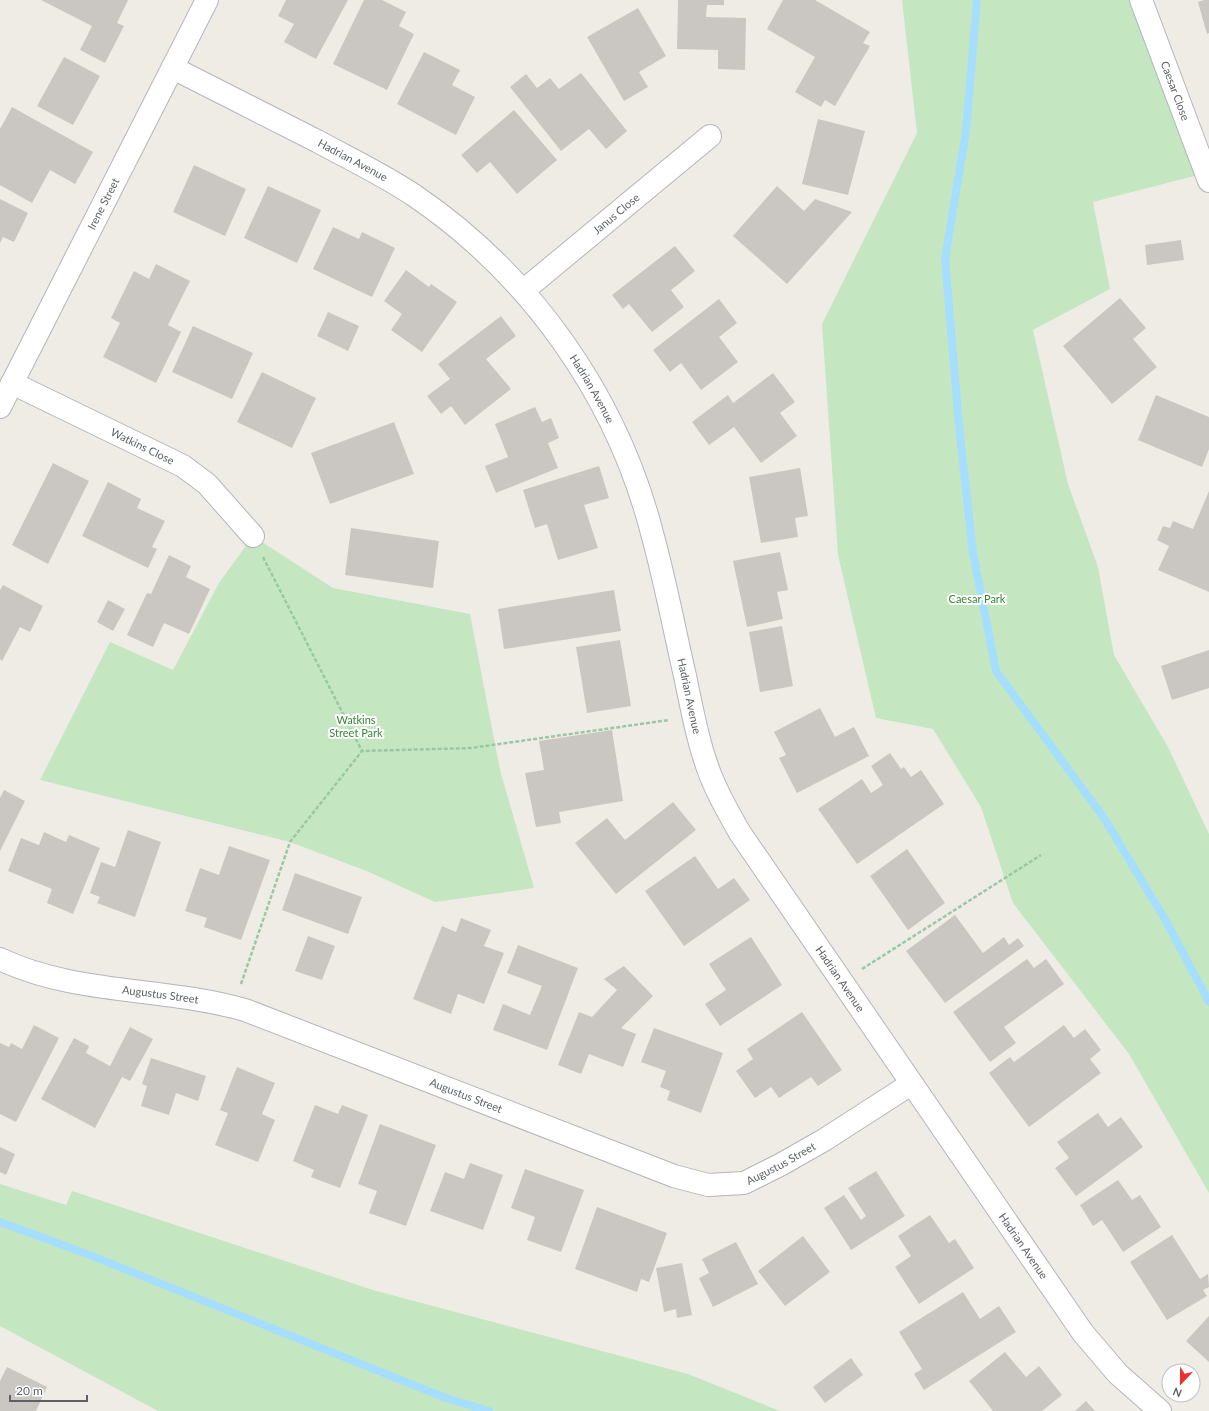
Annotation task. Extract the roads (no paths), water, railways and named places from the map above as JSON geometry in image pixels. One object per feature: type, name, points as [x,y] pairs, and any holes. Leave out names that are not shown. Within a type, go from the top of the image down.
[{"type":"street","name":"Irene Street","points":[[0,407],[207,0]]},
{"type":"street","name":"Caesar Close","points":[[1141,0],[1209,181]]},
{"type":"street","name":"Hadrian Avenue","points":[[173,68],[376,172],[415,196],[452,224],[523,291],[562,340],[588,379],[607,416],[639,489],[652,531],[668,598],[693,716],[710,774],[724,806],[740,833],[1083,1333],[1118,1374],[1160,1411]]},
{"type":"street","name":"Janus Close","points":[[523,291],[710,136]]},
{"type":"street","name":"Watkins Close","points":[[12,383],[183,466],[207,484],[253,536]]},
{"type":"street","name":"Augustus Street","points":[[0,959],[12,965],[56,978],[100,986],[212,1000],[233,1006],[674,1176],[708,1185],[744,1183],[780,1166],[824,1140],[911,1084]]},
{"type":"waterway","points":[[977,0],[966,131],[945,259],[959,426],[973,553],[996,671],[1104,818],[1166,921],[1209,1002]]},
{"type":"waterway","points":[[0,1222],[87,1254],[446,1398],[489,1411]]},
{"type":"park label","name":"Caesar Park","points":[[977,599]]},
{"type":"park label","name":"Watkins Street Park","points":[[356,726]]}]
